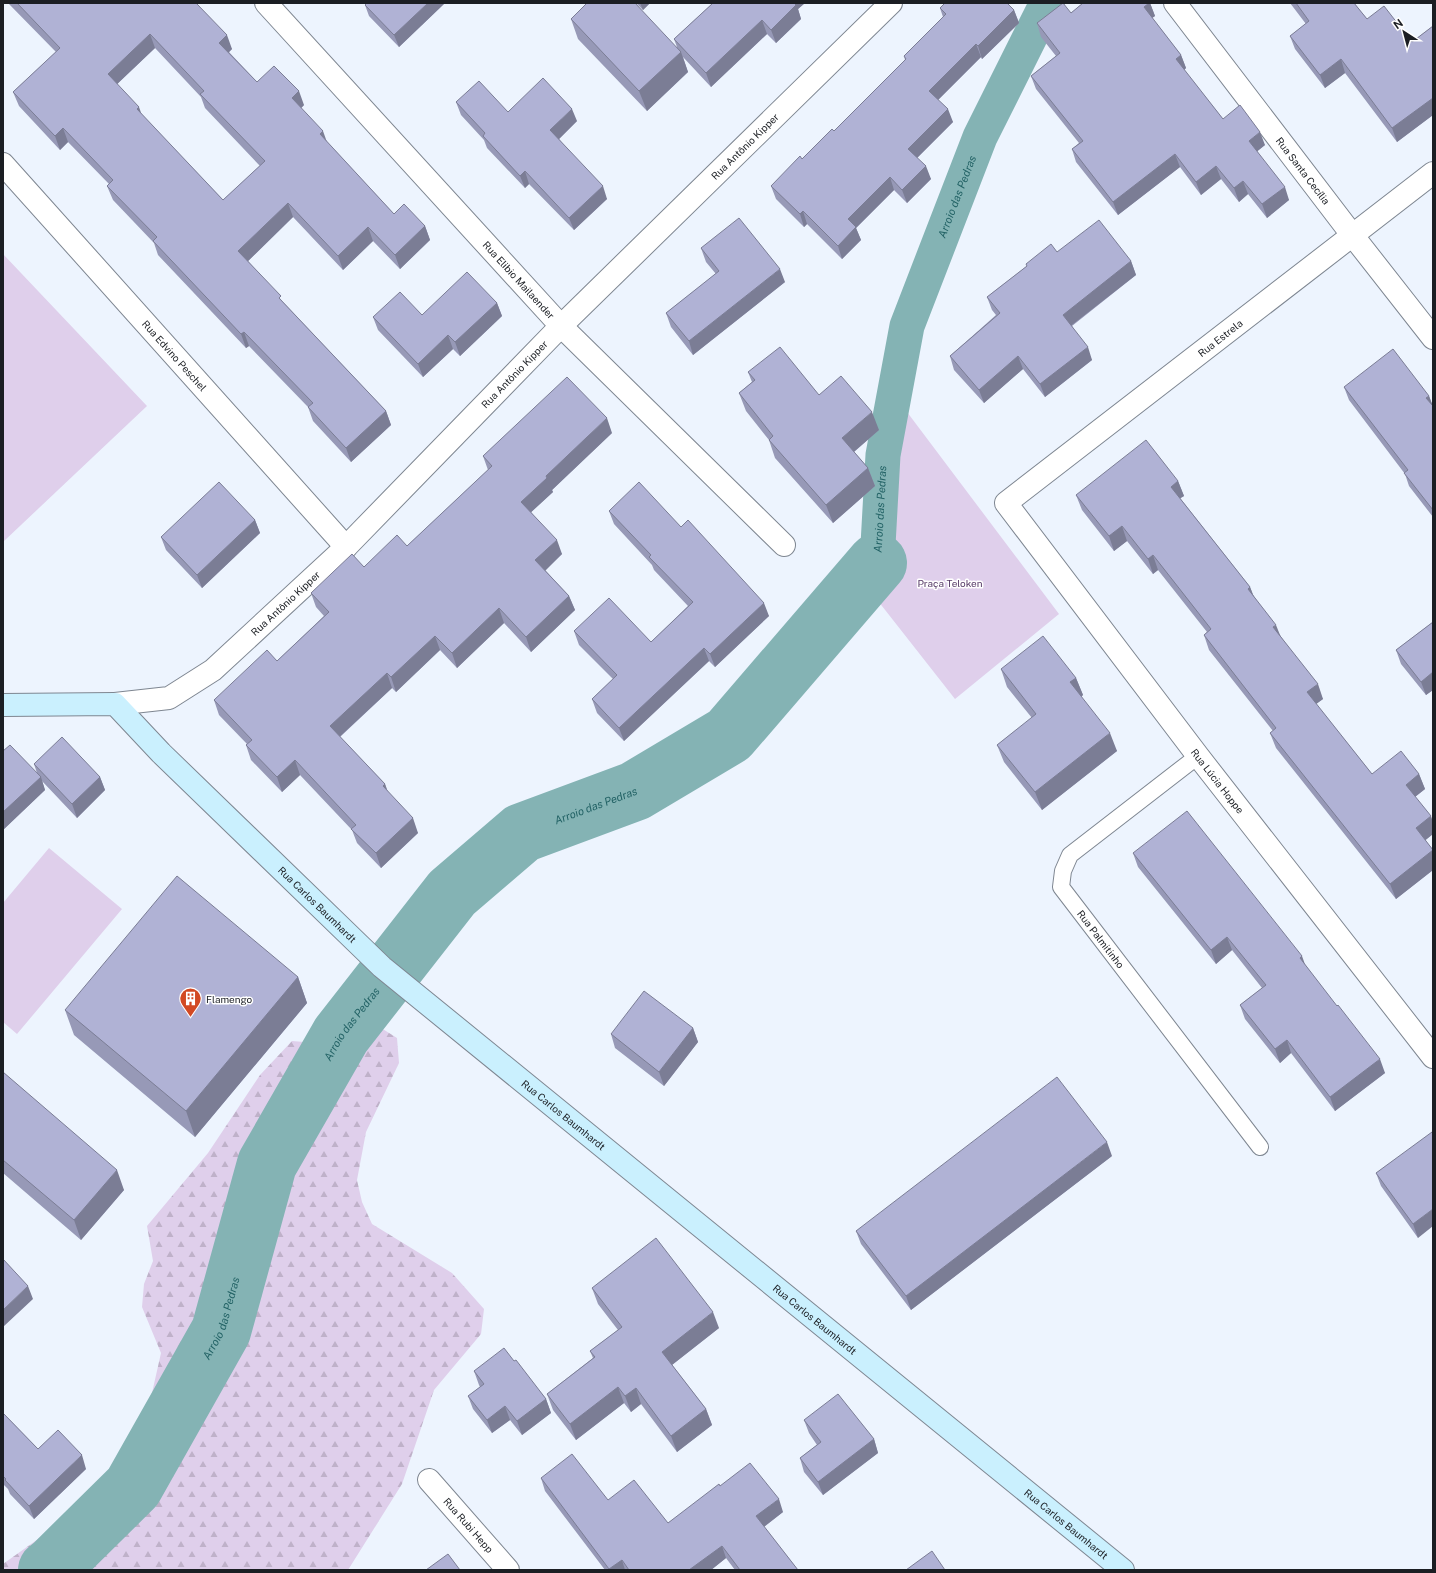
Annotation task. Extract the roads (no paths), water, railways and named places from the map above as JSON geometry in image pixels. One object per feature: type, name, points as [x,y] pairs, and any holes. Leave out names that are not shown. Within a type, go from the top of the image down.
[{"type":"main road","points":[[3,705],[115,704]]},
{"type":"main road","name":"Rua Carlos Baumhardt","points":[[115,704],[161,752],[382,967],[1123,1570]]},
{"type":"street","name":"Rua Elibio Mailaender","points":[[266,3],[561,326],[784,545]]},
{"type":"street","name":"Rua Antônio Kipper","points":[[115,704],[169,698],[213,670],[346,547],[561,326],[891,3]]},
{"type":"street","name":"Rua Santa Cecília","points":[[1175,3],[1433,338]]},
{"type":"street","name":"Rua Edvino Peschel","points":[[3,164],[346,547]]},
{"type":"street","name":"Rua Estrela","points":[[1006,503],[1433,174]]},
{"type":"street","name":"Rua Lúcia Hoppe","points":[[1006,503],[1198,756],[1433,1057]]},
{"type":"street","name":"Rua Rubi Hepp","points":[[429,1480],[508,1570]]},
{"type":"lane","name":"Rua Palmitinho","points":[[1198,756],[1070,855],[1063,871],[1061,887],[1260,1147]]},
{"type":"waterway","name":"Arroio das Pedras","points":[[877,563],[883,455],[907,326],[980,137],[1047,3]]},
{"type":"waterway","name":"Arroio das Pedras","points":[[48,1570],[133,1487],[221,1331],[267,1164],[341,1035],[452,893],[522,833],[635,791],[729,735],[877,563]]},
{"type":"place","name":"Flamengo","points":[[191,1018]]},
{"type":"park label","name":"Praça Teloken","points":[[950,583]]}]
